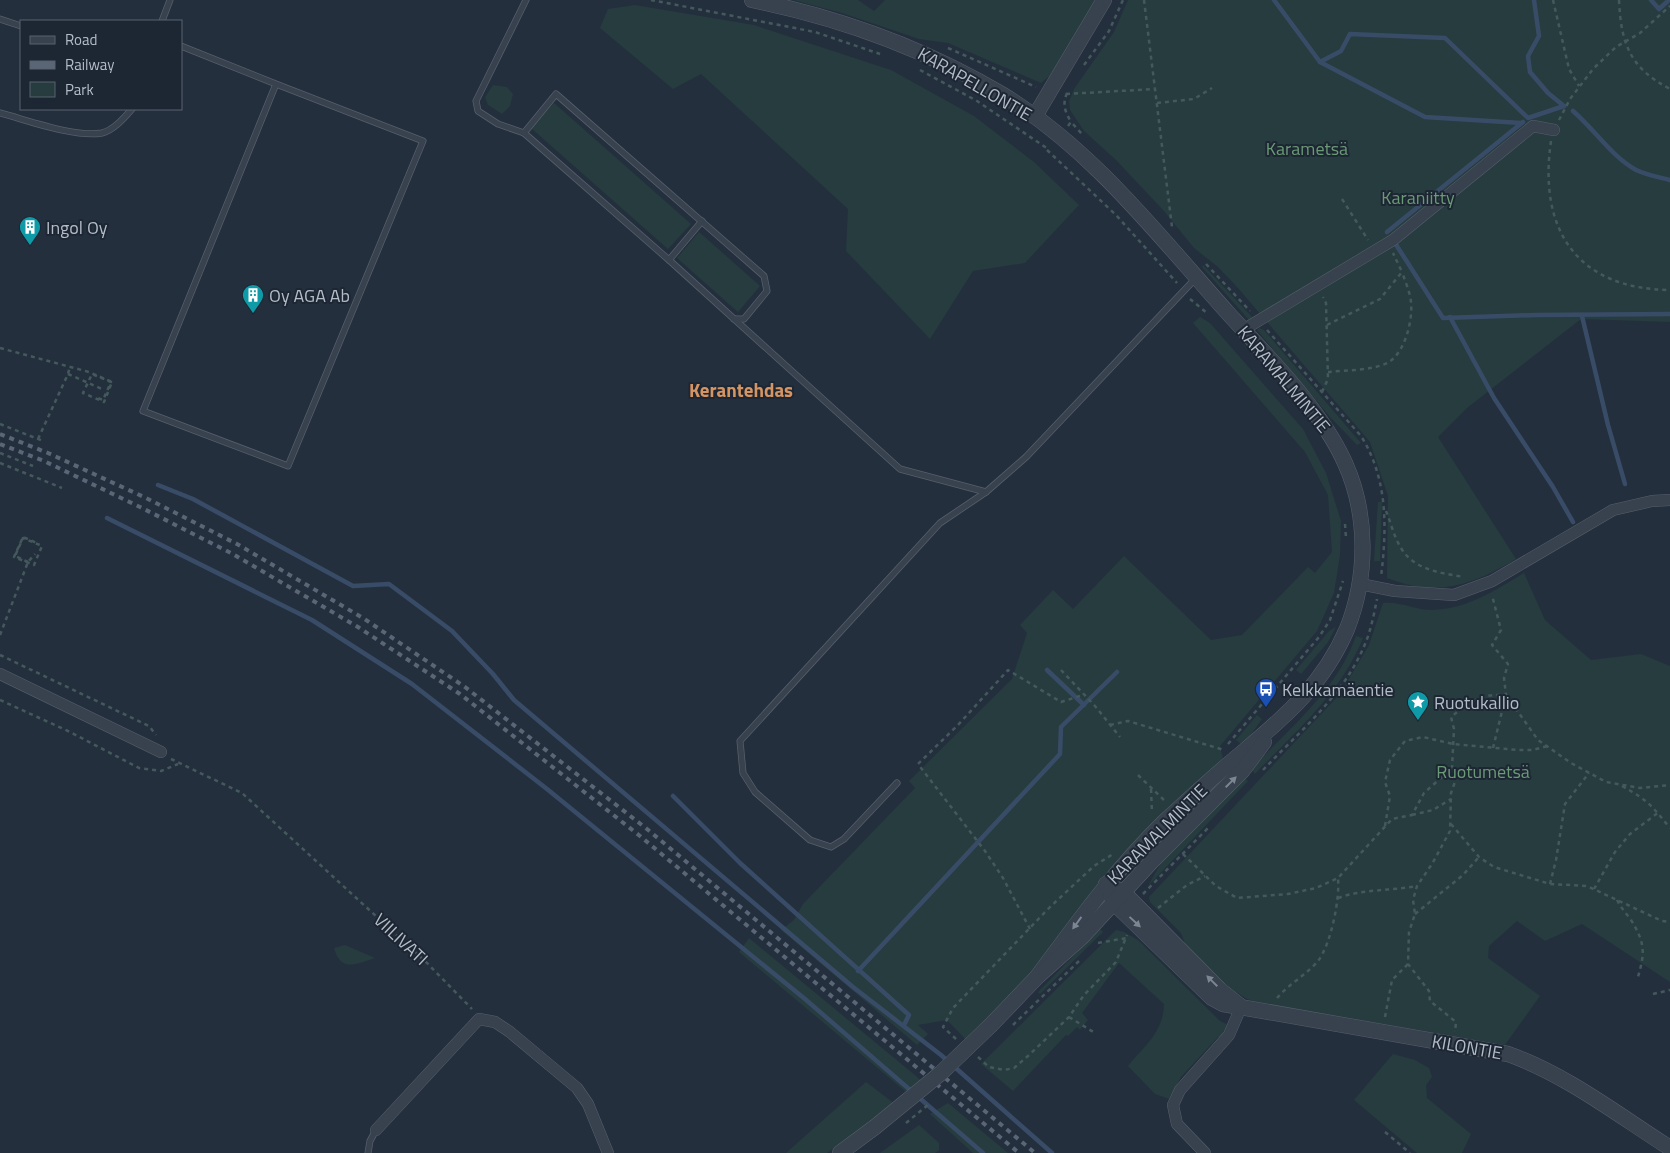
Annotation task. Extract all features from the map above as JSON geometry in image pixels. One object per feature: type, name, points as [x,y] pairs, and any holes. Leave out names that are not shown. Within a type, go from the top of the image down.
[{"type":"street","name":"KARAPELLONTIE","points":[[752,0],[839,20],[885,36],[970,76],[1035,116],[1059,136],[1120,194],[1179,258]]},
{"type":"street","points":[[1035,116],[1104,0]]},
{"type":"street","points":[[1243,330],[1318,287],[1388,243],[1423,218],[1533,126],[1554,130]]},
{"type":"street","name":"KARAMALMINTIE","points":[[1038,977],[1106,884],[1153,834],[1240,754],[1273,728],[1306,695],[1328,667],[1348,626],[1360,584],[1363,555],[1361,519],[1346,464],[1319,418],[1179,258]]},
{"type":"street","points":[[1360,584],[1430,595],[1454,595],[1491,586],[1614,510],[1652,501],[1670,500]]},
{"type":"street","points":[[0,674],[161,752]]},
{"type":"street","name":"KARAMALMINTIE","points":[[840,1153],[941,1073],[1038,977],[1082,937],[1153,860],[1243,770],[1273,728]]},
{"type":"street","name":"KILONTIE","points":[[1106,884],[1212,998],[1222,1004],[1241,1006],[1265,1013],[1481,1048],[1530,1062],[1564,1080],[1670,1148]]},
{"type":"street","name":"KILONTIE","points":[[1119,898],[1147,917],[1220,990],[1241,1006]]},
{"type":"street","points":[[1205,1153],[1176,1124],[1173,1105],[1180,1090],[1230,1035],[1241,1006]]},
{"type":"street","points":[[376,1130],[479,1019],[495,1022],[510,1032],[577,1088],[588,1104],[608,1153]]},
{"type":"lane","points":[[162,20],[170,0]]},
{"type":"lane","points":[[526,0],[476,101],[478,111],[498,124],[524,132],[734,318],[900,469],[986,492]]},
{"type":"lane","points":[[0,19],[20,26]]},
{"type":"lane","points":[[182,46],[423,141],[288,466],[142,411],[276,84]]},
{"type":"lane","points":[[524,132],[556,94],[702,221],[764,276],[767,292],[744,319],[734,318]]},
{"type":"lane","points":[[0,113],[71,132],[103,133],[121,121],[131,110]]},
{"type":"lane","points":[[669,260],[702,221]]},
{"type":"lane","points":[[897,783],[844,838],[831,847],[810,840],[755,792],[743,773],[740,741],[940,523],[986,492],[1026,457],[1196,278]]},
{"type":"lane","points":[[368,1153],[370,1141],[376,1130]]},
{"type":"path","points":[[650,0],[815,32],[884,55]]},
{"type":"path","points":[[1080,72],[1110,30],[1123,0]]},
{"type":"path","points":[[1144,0],[1172,226]]},
{"type":"path","points":[[1553,0],[1569,69],[1579,86]]},
{"type":"path","points":[[1619,0],[1624,41],[1638,66],[1648,76],[1670,89]]},
{"type":"path","points":[[1670,6],[1640,32],[1624,41],[1593,69],[1579,86],[1554,130],[1548,161],[1549,192],[1560,230],[1567,244],[1581,261],[1598,275],[1611,281],[1642,289],[1670,290]]},
{"type":"path","points":[[940,45],[1024,80],[1064,103]]},
{"type":"path","points":[[912,66],[976,101],[1047,150],[1116,215],[1198,307],[1214,317]]},
{"type":"path","points":[[1070,87],[1066,94],[1064,110],[1071,122],[1085,138]]},
{"type":"path","points":[[1157,103],[1194,99],[1212,88]]},
{"type":"path","points":[[1066,94],[1155,89]]},
{"type":"path","points":[[1047,150],[1071,122]]},
{"type":"path","points":[[1342,199],[1374,252]]},
{"type":"path","points":[[1166,220],[1178,234]]},
{"type":"path","points":[[1328,372],[1375,366],[1389,362],[1399,353],[1409,326],[1411,302],[1402,272],[1388,243]]},
{"type":"path","points":[[1204,262],[1322,392],[1366,444],[1380,479],[1385,510],[1400,548],[1415,564],[1445,574],[1481,578],[1491,586],[1501,630],[1492,645],[1508,664],[1504,678],[1506,694],[1493,748]]},
{"type":"path","points":[[1327,325],[1380,299],[1402,272]]},
{"type":"path","points":[[1318,287],[1326,303],[1327,325],[1328,379],[1322,392]]},
{"type":"path","points":[[0,348],[70,366],[89,372],[112,382],[104,402],[83,393],[92,374],[111,382],[103,400],[98,398]]},
{"type":"path","points":[[38,439],[70,366]]},
{"type":"path","points":[[68,374],[102,389]]},
{"type":"path","points":[[0,424],[43,441]]},
{"type":"path","points":[[0,453],[32,466]]},
{"type":"path","points":[[0,463],[62,488]]},
{"type":"path","points":[[1380,588],[1385,510]]},
{"type":"path","points":[[1345,522],[1346,541]]},
{"type":"path","points":[[28,562],[15,556],[23,538],[42,546],[34,565],[14,557],[22,537],[39,544]]},
{"type":"path","points":[[0,636],[28,562],[35,554]]},
{"type":"path","points":[[1110,725],[1128,721],[1227,751],[1226,747],[1319,636],[1330,620],[1339,600],[1345,574]]},
{"type":"path","points":[[0,655],[149,726],[156,733],[161,752]]},
{"type":"path","points":[[1030,929],[1003,878],[985,851],[918,764],[958,725],[1008,670],[1062,702],[1082,695]]},
{"type":"path","points":[[1061,670],[1120,737]]},
{"type":"path","points":[[1456,1022],[1430,1001],[1429,991],[1408,964],[1409,932],[1415,914],[1413,900],[1417,886],[1432,864],[1450,831],[1451,799],[1456,779],[1452,768],[1454,729],[1451,717],[1473,700],[1488,694],[1506,694]]},
{"type":"path","points":[[1506,694],[1538,740],[1589,773],[1606,782],[1620,786],[1640,788],[1670,785]]},
{"type":"path","points":[[0,700],[68,731],[139,768],[161,771],[178,764]]},
{"type":"path","points":[[1385,826],[1390,796],[1385,782],[1390,760],[1405,741],[1423,737],[1453,744],[1493,748],[1532,750],[1548,746]]},
{"type":"path","name":"VIILIVATI","points":[[161,752],[178,764],[242,793],[469,1003],[479,1019]]},
{"type":"path","points":[[1412,815],[1424,792],[1452,768]]},
{"type":"path","points":[[1550,884],[1564,804],[1589,773]]},
{"type":"path","points":[[1138,775],[1176,811]]},
{"type":"path","points":[[1620,786],[1644,798],[1659,812],[1670,828]]},
{"type":"path","points":[[1150,787],[1153,834]]},
{"type":"path","points":[[1183,854],[1216,886],[1237,898],[1288,894],[1316,888],[1338,878],[1392,819],[1433,810],[1451,799]]},
{"type":"path","points":[[1594,889],[1615,852],[1630,834],[1659,812]]},
{"type":"path","points":[[1451,824],[1479,857],[1494,867],[1550,884],[1587,886],[1662,921],[1670,922]]},
{"type":"path","points":[[962,1044],[943,1026],[950,1014],[1030,929],[1094,866],[1119,850]]},
{"type":"path","points":[[1415,914],[1463,875],[1479,857]]},
{"type":"path","points":[[1147,917],[1187,885],[1205,876]]},
{"type":"path","points":[[1265,1013],[1283,991],[1317,961],[1328,944],[1337,899],[1338,878]]},
{"type":"path","points":[[1337,899],[1352,893],[1392,891],[1417,886]]},
{"type":"path","points":[[1616,899],[1630,919],[1644,948],[1637,980]]},
{"type":"path","points":[[974,1054],[990,1067],[1004,1070],[1014,1068],[1069,1017],[1084,995],[1116,962],[1129,932]]},
{"type":"path","points":[[1102,937],[1097,943],[1132,938]]},
{"type":"path","points":[[1011,1028],[1084,956]]},
{"type":"path","points":[[1383,1032],[1392,980],[1408,964]]},
{"type":"path","points":[[1653,994],[1670,990]]},
{"type":"path","points":[[1069,1017],[1095,1033]]},
{"type":"path","points":[[1385,1132],[1410,1153]]},
{"type":"green space","points":[[793,0],[858,0],[874,11],[885,0],[1095,0],[1052,74],[1041,83],[948,43],[919,39],[842,13]]},
{"type":"green space","name":"Karaniitty","points":[[1128,0],[1670,0],[1670,322],[1581,319],[1467,408],[1438,437],[1516,559],[1485,576],[1454,586],[1422,587],[1387,578],[1388,496],[1370,442],[1237,287],[1218,267],[1194,248],[1163,210],[1116,160],[1084,131],[1070,110],[1069,101],[1074,89],[1114,32]]},
{"type":"green space","points":[[635,5],[754,25],[891,70],[974,116],[1034,162],[1079,205],[1025,263],[973,271],[930,339],[846,251],[848,209],[701,74],[673,89],[600,28],[608,9]]},
{"type":"green space","points":[[493,85],[507,87],[513,94],[510,106],[502,114],[488,105],[485,97]]},
{"type":"green space","points":[[554,103],[691,224],[668,249],[531,128]]},
{"type":"green space","points":[[699,232],[760,286],[738,312],[677,258]]},
{"type":"green space","points":[[1203,265],[1252,317],[1249,320],[1202,267]]},
{"type":"green space","points":[[1200,317],[1210,323],[1303,429],[1326,473],[1341,521],[1340,555],[1334,593],[1317,631],[1220,746],[1224,763],[968,1042],[947,1020],[918,1025],[928,1034],[917,1045],[781,930],[794,920],[803,904],[915,788],[909,781],[1012,679],[1027,633],[1020,625],[1053,590],[1073,609],[1124,556],[1211,640],[1242,635],[1308,567],[1315,573],[1332,552],[1328,495],[1305,452],[1193,323]]},
{"type":"green space","points":[[1259,328],[1264,330],[1361,443],[1357,445],[1330,417],[1257,330]]},
{"type":"green space","points":[[1378,502],[1382,502],[1380,561],[1374,561]]},
{"type":"green space","name":"Ruotumetsä","points":[[1524,573],[1545,620],[1591,660],[1641,654],[1670,666],[1670,982],[1582,924],[1545,941],[1517,921],[1489,946],[1488,958],[1540,996],[1505,1045],[1258,1003],[1247,999],[1223,984],[1186,946],[1181,933],[1150,902],[1149,897],[1340,694],[1369,645],[1383,603],[1395,603],[1420,609],[1445,609],[1481,598]]},
{"type":"green space","points":[[1336,627],[1328,642],[1301,674],[1296,670],[1329,631]]},
{"type":"green space","points":[[1356,636],[1363,638],[1354,658],[1330,694],[1255,774],[1251,769],[1311,708],[1337,674],[1348,656]]},
{"type":"green space","points":[[1257,715],[1262,719],[1243,746],[1236,740]]},
{"type":"green space","points":[[1243,777],[1248,781],[1148,886],[1162,861]]},
{"type":"green space","points":[[1100,929],[1103,932],[1040,994],[1038,992]]},
{"type":"green space","points":[[1116,930],[1138,940],[1220,1021],[1228,1025],[1223,1038],[1218,1037],[1181,1077],[1169,1099],[1155,1094],[1128,1066],[1157,1031],[1163,1014],[1164,1004],[1119,963],[1082,1013],[1088,1020],[1080,1030],[1077,1027],[1068,1036],[1066,1035],[1013,1091],[981,1064]]},
{"type":"green space","points":[[749,938],[923,1082],[919,1086],[905,1091],[739,952]]},
{"type":"green space","points":[[345,945],[375,958],[356,964],[345,964],[337,956],[334,948]]},
{"type":"green space","points":[[1393,1054],[1415,1060],[1429,1068],[1432,1077],[1426,1085],[1427,1098],[1471,1134],[1462,1153],[1417,1153],[1354,1100]]},
{"type":"green space","points":[[866,1082],[895,1104],[827,1153],[786,1153]]},
{"type":"green space","points":[[948,1103],[1008,1153],[973,1153],[930,1114]]},
{"type":"green space","points":[[919,1125],[939,1143],[939,1150],[935,1153],[880,1153]]},
{"type":"waterway","points":[[1274,0],[1320,62],[1341,51],[1350,34],[1445,38],[1528,118],[1564,106]]},
{"type":"waterway","points":[[1534,0],[1539,36],[1528,56],[1530,72],[1548,93],[1564,106]]},
{"type":"waterway","points":[[1651,0],[1659,9],[1669,0]]},
{"type":"waterway","points":[[1320,62],[1425,117],[1521,123]]},
{"type":"waterway","points":[[1573,111],[1627,164],[1644,173],[1670,180]]},
{"type":"waterway","points":[[1387,232],[1523,122]]},
{"type":"waterway","points":[[1395,243],[1443,318],[1670,314]]},
{"type":"waterway","points":[[1582,316],[1608,425],[1625,484]]},
{"type":"waterway","points":[[1450,317],[1494,398],[1553,487],[1573,522]]},
{"type":"waterway","points":[[158,485],[193,499],[353,586],[389,584],[452,631],[493,674],[514,700],[853,987],[941,1055],[1052,1153]]},
{"type":"waterway","points":[[107,518],[312,620],[412,684],[547,789],[805,999],[983,1153]]},
{"type":"waterway","points":[[1047,670],[1084,705]]},
{"type":"waterway","points":[[858,971],[1060,754],[1061,727],[1117,672]]},
{"type":"waterway","points":[[673,796],[740,863],[909,1015],[904,1025]]},
{"type":"railway","points":[[0,434],[48,453],[144,497],[237,544],[363,618],[465,687],[647,829],[1035,1153]]},
{"type":"railway","points":[[0,444],[44,461],[231,553],[358,627],[460,694],[640,836],[1019,1153]]},
{"type":"place","name":"Ingol Oy","points":[[30,246]]},
{"type":"place","name":"Oy AGA Ab","points":[[253,314]]},
{"type":"place","name":"Kelkkamäentie","points":[[1266,708]]},
{"type":"place","name":"Ruotukallio","points":[[1418,721]]},
{"type":"district","name":"Kerantehdas","points":[[741,389]]},
{"type":"park label","name":"Karametsä","points":[[1307,148]]}]
